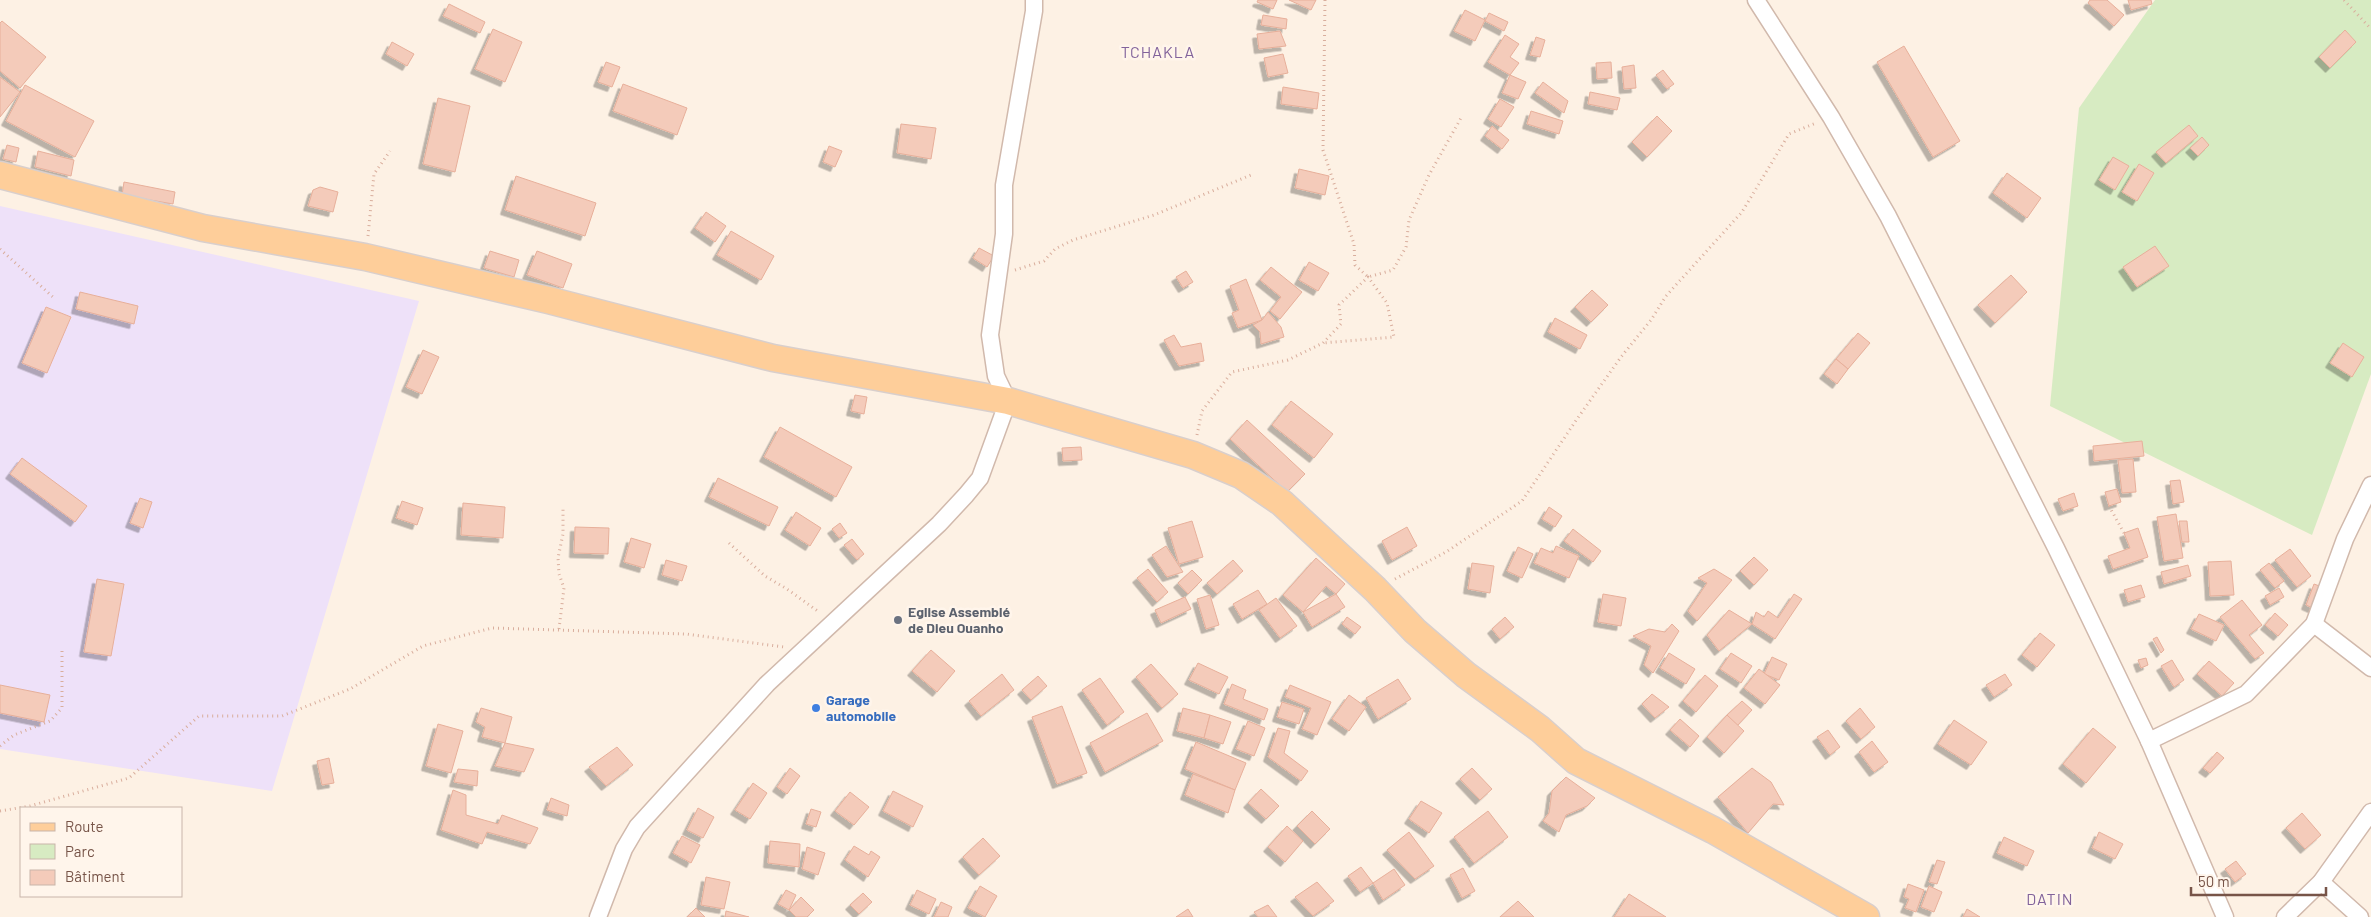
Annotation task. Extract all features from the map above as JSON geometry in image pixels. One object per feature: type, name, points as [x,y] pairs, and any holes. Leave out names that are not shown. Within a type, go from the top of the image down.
[{"type":"main road","points":[[0,175],[203,228],[365,257],[548,300],[773,358],[1008,401],[1193,455],[1241,475],[1282,503],[1375,589],[1415,631],[1466,675],[1540,729],[1576,761],[1713,830],[1866,917]]},
{"type":"street","points":[[598,917],[624,849],[637,827],[767,684],[938,524],[980,478],[1008,401],[996,376],[990,335],[1000,274],[1004,234],[1004,186],[1034,10],[1034,0]]},
{"type":"street","points":[[1756,0],[1831,117],[1888,216],[2056,548],[2149,741],[2225,917]]},
{"type":"street","points":[[2149,741],[2246,694],[2314,624],[2345,539],[2371,486]]},
{"type":"street","points":[[2314,624],[2371,668]]},
{"type":"street","points":[[2284,917],[2321,882],[2371,812]]},
{"type":"street","points":[[2321,882],[2360,917]]},
{"type":"path","points":[[1323,343],[1394,337],[1388,303],[1368,277],[1354,265],[1354,244],[1323,150],[1325,0]]},
{"type":"path","points":[[2344,0],[2371,29]]},
{"type":"path","points":[[1375,589],[1446,552],[1522,501],[1577,419],[1621,357],[1651,320],[1666,296],[1742,212],[1789,134],[1831,117]]},
{"type":"path","points":[[1193,455],[1202,411],[1232,372],[1288,360],[1323,343],[1341,324],[1339,305],[1368,277],[1393,270],[1406,247],[1409,220],[1429,174],[1461,118]]},
{"type":"path","points":[[365,257],[374,174],[390,150]]},
{"type":"path","points":[[1000,274],[1044,261],[1056,249],[1073,240],[1154,215],[1251,175]]},
{"type":"path","points":[[0,248],[54,298]]},
{"type":"path","points":[[2109,506],[2124,533]]},
{"type":"path","points":[[559,629],[564,588],[559,574],[558,558],[564,534],[563,508]]},
{"type":"path","points":[[729,543],[765,576],[787,589],[834,623]]},
{"type":"path","points":[[24,807],[129,778],[200,716],[282,716],[350,689],[423,646],[492,628],[686,634],[804,649]]},
{"type":"path","points":[[0,746],[14,734],[50,721],[62,708],[62,650]]},
{"type":"path","points":[[0,811],[20,808]]},
{"type":"shaded area","points":[[0,206],[419,301],[272,791],[0,749]]},
{"type":"green space","points":[[2155,0],[2371,0],[2371,374],[2312,535],[2050,406],[2079,108]]},
{"type":"building","points":[[1258,0],[1277,0],[1273,9],[1257,2]]},
{"type":"building","points":[[1289,0],[1316,0],[1311,10]]},
{"type":"building","points":[[2090,0],[2107,0],[2124,15],[2114,26],[2088,3]]},
{"type":"building","points":[[2128,0],[2151,0],[2152,4],[2131,10]]},
{"type":"building","points":[[449,4],[485,22],[480,33],[443,16]]},
{"type":"building","points":[[1465,10],[1485,20],[1475,41],[1454,31]]},
{"type":"building","points":[[1489,13],[1508,22],[1504,31],[1485,21]]},
{"type":"building","points":[[1263,15],[1287,19],[1286,29],[1261,25]]},
{"type":"building","points":[[2,21],[46,57],[20,88],[0,71],[0,23]]},
{"type":"building","points":[[493,29],[522,42],[505,82],[475,69]]},
{"type":"building","points":[[2345,30],[2356,42],[2330,68],[2319,57]]},
{"type":"building","points":[[1280,31],[1286,46],[1259,49],[1257,34]]},
{"type":"building","points":[[1505,35],[1519,44],[1510,57],[1519,63],[1510,75],[1488,62]]},
{"type":"building","points":[[1536,37],[1545,40],[1540,57],[1530,55]]},
{"type":"building","points":[[392,42],[414,54],[407,66],[386,54]]},
{"type":"building","points":[[1904,46],[1960,141],[1933,157],[1877,62]]},
{"type":"building","points":[[1283,54],[1288,73],[1268,77],[1264,58]]},
{"type":"building","points":[[606,62],[620,67],[612,87],[598,82]]},
{"type":"building","points":[[1611,62],[1612,78],[1597,79],[1596,63]]},
{"type":"building","points":[[1634,65],[1636,88],[1624,89],[1622,67]]},
{"type":"building","points":[[1663,70],[1674,84],[1667,89],[1656,75]]},
{"type":"building","points":[[1510,75],[1526,82],[1518,99],[1502,93]]},
{"type":"building","points":[[0,77],[20,92],[0,117]]},
{"type":"building","points":[[1543,82],[1568,101],[1564,113],[1535,93]]},
{"type":"building","points":[[623,84],[687,108],[677,135],[613,111]]},
{"type":"building","points":[[25,85],[94,121],[75,157],[6,121]]},
{"type":"building","points":[[1283,87],[1319,93],[1317,109],[1281,104]]},
{"type":"building","points":[[1590,92],[1620,98],[1617,110],[1588,104]]},
{"type":"building","points":[[438,98],[470,106],[455,172],[423,164]]},
{"type":"building","points":[[1500,99],[1514,107],[1501,127],[1488,119]]},
{"type":"building","points":[[1531,111],[1563,121],[1559,134],[1527,124]]},
{"type":"building","points":[[1657,116],[1672,131],[1647,157],[1632,142]]},
{"type":"building","points":[[901,124],[936,128],[931,159],[897,153]]},
{"type":"building","points":[[2189,125],[2198,136],[2166,163],[2156,152]]},
{"type":"building","points":[[1492,126],[1509,140],[1502,149],[1485,136]]},
{"type":"building","points":[[2202,137],[2209,145],[2198,156],[2190,148]]},
{"type":"building","points":[[7,145],[19,148],[16,162],[3,159]]},
{"type":"building","points":[[829,146],[842,151],[835,167],[823,162]]},
{"type":"building","points":[[38,151],[74,160],[71,176],[35,167]]},
{"type":"building","points":[[2113,157],[2129,166],[2115,190],[2099,180]]},
{"type":"building","points":[[2139,164],[2154,173],[2137,201],[2122,192]]},
{"type":"building","points":[[1299,169],[1329,176],[1325,195],[1295,188]]},
{"type":"building","points":[[2007,173],[2041,198],[2027,218],[1993,193]]},
{"type":"building","points":[[516,176],[596,203],[585,236],[505,210]]},
{"type":"building","points":[[124,182],[175,192],[173,204],[122,195]]},
{"type":"building","points":[[320,187],[338,192],[333,212],[308,206],[313,190]]},
{"type":"building","points":[[706,212],[726,226],[715,242],[695,228]]},
{"type":"building","points":[[731,231],[774,256],[761,280],[717,255]]},
{"type":"building","points":[[2155,246],[2169,266],[2137,287],[2123,267]]},
{"type":"building","points":[[979,248],[994,256],[987,267],[973,258]]},
{"type":"building","points":[[490,251],[519,260],[514,277],[484,268]]},
{"type":"building","points":[[537,251],[572,264],[563,288],[527,275]]},
{"type":"building","points":[[1309,262],[1329,273],[1318,291],[1299,280]]},
{"type":"building","points":[[1271,267],[1302,292],[1280,319],[1270,311],[1281,297],[1260,280]]},
{"type":"building","points":[[1186,271],[1193,282],[1183,288],[1176,277]]},
{"type":"building","points":[[2011,275],[2027,292],[1995,323],[1978,305]]},
{"type":"building","points":[[1246,279],[1262,320],[1238,328],[1232,313],[1239,310],[1230,286]]},
{"type":"building","points":[[1592,290],[1608,305],[1591,322],[1575,307]]},
{"type":"building","points":[[80,292],[138,306],[134,324],[76,309]]},
{"type":"building","points":[[46,307],[71,317],[47,373],[22,363]]},
{"type":"building","points":[[1268,312],[1281,327],[1284,337],[1261,344],[1260,332],[1253,325],[1262,320]]},
{"type":"building","points":[[1555,318],[1587,335],[1580,349],[1548,332]]},
{"type":"building","points":[[1858,333],[1870,343],[1848,369],[1836,359]]},
{"type":"building","points":[[1174,335],[1181,347],[1201,343],[1204,361],[1179,366],[1164,340]]},
{"type":"building","points":[[2343,343],[2364,357],[2352,377],[2330,363]]},
{"type":"building","points":[[423,350],[439,357],[422,394],[406,387]]},
{"type":"building","points":[[1836,359],[1848,369],[1837,384],[1824,374]]},
{"type":"building","points":[[855,395],[867,397],[864,414],[851,411]]},
{"type":"building","points":[[1291,401],[1333,434],[1314,458],[1272,425]]},
{"type":"building","points":[[1247,420],[1305,474],[1287,492],[1230,439]]},
{"type":"building","points":[[780,427],[852,467],[836,497],[764,457]]},
{"type":"building","points":[[2142,441],[2144,456],[2094,461],[2093,446]]},
{"type":"building","points":[[1081,447],[1082,460],[1063,461],[1062,448]]},
{"type":"building","points":[[22,458],[87,506],[75,522],[10,474]]},
{"type":"building","points":[[2133,459],[2136,492],[2122,493],[2118,460]]},
{"type":"building","points":[[718,478],[778,507],[769,526],[709,497]]},
{"type":"building","points":[[2180,480],[2184,502],[2173,504],[2170,481]]},
{"type":"building","points":[[2117,489],[2121,502],[2109,506],[2105,492]]},
{"type":"building","points":[[2074,493],[2078,506],[2063,511],[2058,499]]},
{"type":"building","points":[[140,498],[152,502],[143,528],[130,523]]},
{"type":"building","points":[[402,501],[423,508],[417,525],[396,518]]},
{"type":"building","points":[[463,503],[505,507],[503,538],[461,535]]},
{"type":"building","points":[[1549,507],[1562,516],[1555,527],[1542,519]]},
{"type":"building","points":[[796,512],[821,528],[810,546],[785,530]]},
{"type":"building","points":[[2176,514],[2183,558],[2164,561],[2157,517]]},
{"type":"building","points":[[1192,521],[1203,557],[1179,564],[1168,528]]},
{"type":"building","points":[[2179,521],[2187,521],[2189,542],[2182,542]]},
{"type":"building","points":[[840,523],[847,533],[839,538],[832,529]]},
{"type":"building","points":[[575,527],[609,528],[608,554],[574,553]]},
{"type":"building","points":[[1407,527],[1417,546],[1392,560],[1382,541]]},
{"type":"building","points":[[2138,528],[2148,557],[2113,569],[2108,556],[2130,548],[2124,533]]},
{"type":"building","points":[[1573,529],[1601,551],[1593,562],[1564,541]]},
{"type":"building","points":[[631,538],[651,544],[644,568],[624,562]]},
{"type":"building","points":[[852,539],[864,554],[857,560],[844,545]]},
{"type":"building","points":[[1166,546],[1183,572],[1167,577],[1152,555]]},
{"type":"building","points":[[1556,546],[1579,556],[1569,578],[1534,563],[1541,548],[1553,553]]},
{"type":"building","points":[[1518,547],[1533,554],[1522,578],[1507,571]]},
{"type":"building","points":[[2290,549],[2311,576],[2297,587],[2275,560]]},
{"type":"building","points":[[1754,557],[1768,570],[1754,585],[1740,571]]},
{"type":"building","points":[[1316,558],[1345,584],[1336,594],[1326,586],[1303,612],[1283,595]]},
{"type":"building","points":[[666,560],[687,566],[682,581],[662,575]]},
{"type":"building","points":[[1233,560],[1243,571],[1217,594],[1207,583]]},
{"type":"building","points":[[2231,561],[2234,595],[2210,596],[2208,562]]},
{"type":"building","points":[[1472,563],[1494,566],[1490,593],[1468,589]]},
{"type":"building","points":[[2269,563],[2284,581],[2275,588],[2260,570]]},
{"type":"building","points":[[2188,565],[2191,576],[2164,584],[2161,572]]},
{"type":"building","points":[[1148,569],[1168,592],[1157,602],[1137,578]]},
{"type":"building","points":[[1714,569],[1732,580],[1697,621],[1688,611],[1707,583],[1698,578]]},
{"type":"building","points":[[1192,570],[1202,580],[1188,594],[1178,583]]},
{"type":"building","points":[[97,579],[124,584],[111,656],[84,652]]},
{"type":"building","points":[[2314,584],[2325,588],[2317,610],[2306,605]]},
{"type":"building","points":[[2141,585],[2145,597],[2128,602],[2124,590]]},
{"type":"building","points":[[2279,588],[2284,597],[2270,605],[2265,596]]},
{"type":"building","points":[[1258,590],[1267,604],[1242,619],[1233,604]]},
{"type":"building","points":[[1336,594],[1345,607],[1312,627],[1303,612]]},
{"type":"building","points":[[1603,594],[1626,598],[1621,626],[1598,622]]},
{"type":"building","points":[[1794,594],[1802,599],[1775,639],[1752,624],[1756,612],[1764,617],[1768,611],[1778,618]]},
{"type":"building","points":[[1210,595],[1219,625],[1206,629],[1197,599]]},
{"type":"building","points":[[1185,597],[1191,609],[1161,623],[1155,610]]},
{"type":"building","points":[[1276,598],[1297,626],[1280,638],[1259,610]]},
{"type":"building","points":[[2242,600],[2262,625],[2249,635],[2264,653],[2255,659],[2220,617]]},
{"type":"building","points":[[1729,610],[1752,624],[1719,651],[1707,635]]},
{"type":"building","points":[[2275,613],[2288,625],[2278,636],[2265,625]]},
{"type":"building","points":[[2199,614],[2224,625],[2216,641],[2191,629]]},
{"type":"building","points":[[1347,617],[1361,627],[1355,634],[1342,624]]},
{"type":"building","points":[[1505,617],[1514,627],[1500,639],[1492,629]]},
{"type":"building","points":[[1672,624],[1679,631],[1653,673],[1644,665],[1651,646],[1633,636],[1649,629],[1665,632]]},
{"type":"building","points":[[2040,633],[2055,645],[2037,667],[2022,655]]},
{"type":"building","points":[[2157,637],[2164,650],[2161,653],[2153,639]]},
{"type":"building","points":[[931,650],[955,671],[937,692],[912,671]]},
{"type":"building","points":[[1669,653],[1695,669],[1686,684],[1660,668]]},
{"type":"building","points":[[1731,653],[1752,666],[1741,683],[1720,669]]},
{"type":"building","points":[[1772,657],[1787,664],[1779,680],[1764,674]]},
{"type":"building","points":[[2146,658],[2148,665],[2141,668],[2138,660]]},
{"type":"building","points":[[2172,660],[2184,680],[2174,687],[2161,666]]},
{"type":"building","points":[[2209,661],[2234,683],[2222,696],[2197,674]]},
{"type":"building","points":[[1198,663],[1228,677],[1219,694],[1189,680]]},
{"type":"building","points":[[1151,664],[1178,694],[1162,708],[1136,677]]},
{"type":"building","points":[[1759,669],[1780,685],[1765,704],[1744,688]]},
{"type":"building","points":[[1002,674],[1014,690],[981,716],[969,701]]},
{"type":"building","points":[[2005,674],[2012,685],[1994,697],[1986,685]]},
{"type":"building","points":[[1705,675],[1718,686],[1696,712],[1683,701]]},
{"type":"building","points":[[1038,676],[1047,686],[1031,700],[1022,690]]},
{"type":"building","points":[[1100,678],[1124,712],[1107,725],[1082,690]]},
{"type":"building","points":[[1398,679],[1411,699],[1378,719],[1366,698]]},
{"type":"building","points":[[1232,684],[1246,690],[1243,699],[1268,709],[1264,720],[1224,704]]},
{"type":"building","points":[[0,685],[50,695],[44,722],[0,713]]},
{"type":"building","points":[[1290,685],[1331,702],[1317,735],[1302,729],[1311,708],[1285,697]]},
{"type":"building","points":[[1652,694],[1669,707],[1655,718],[1642,704]]},
{"type":"building","points":[[1349,695],[1366,707],[1349,731],[1332,719]]},
{"type":"building","points":[[1742,701],[1752,710],[1737,726],[1727,715]]},
{"type":"building","points":[[1282,702],[1304,709],[1299,724],[1277,717]]},
{"type":"building","points":[[1062,706],[1087,773],[1057,784],[1032,717]]},
{"type":"building","points":[[481,708],[512,717],[505,743],[482,737],[485,727],[476,722]]},
{"type":"building","points":[[1183,708],[1210,715],[1204,738],[1177,731]]},
{"type":"building","points":[[1860,708],[1875,727],[1861,739],[1846,721]]},
{"type":"building","points":[[1147,713],[1163,741],[1105,772],[1090,743]]},
{"type":"building","points":[[1210,715],[1231,722],[1223,744],[1204,738]]},
{"type":"building","points":[[1727,715],[1744,731],[1724,753],[1707,737]]},
{"type":"building","points":[[1680,719],[1699,736],[1690,747],[1670,730]]},
{"type":"building","points":[[1954,720],[1987,742],[1971,765],[1938,744]]},
{"type":"building","points":[[1248,721],[1265,728],[1254,756],[1236,749]]},
{"type":"building","points":[[438,724],[463,731],[451,773],[426,766]]},
{"type":"building","points":[[1278,728],[1290,731],[1284,753],[1308,771],[1301,781],[1268,757]]},
{"type":"building","points":[[2093,728],[2116,747],[2086,783],[2063,764]]},
{"type":"building","points":[[1828,730],[1840,747],[1830,755],[1817,737]]},
{"type":"building","points":[[1872,741],[1888,762],[1874,772],[1859,752]]},
{"type":"building","points":[[1196,742],[1246,763],[1235,790],[1185,769]]},
{"type":"building","points":[[505,743],[534,749],[524,772],[495,766]]},
{"type":"building","points":[[617,747],[633,765],[606,786],[589,767]]},
{"type":"building","points":[[2217,752],[2224,758],[2210,773],[2203,768]]},
{"type":"building","points":[[329,758],[334,783],[322,785],[317,761]]},
{"type":"building","points":[[790,768],[800,776],[787,794],[777,787]]},
{"type":"building","points":[[1472,768],[1492,789],[1480,800],[1460,779]]},
{"type":"building","points":[[1752,768],[1771,782],[1784,805],[1773,804],[1748,833],[1718,797]]},
{"type":"building","points":[[458,769],[478,771],[477,786],[454,782]]},
{"type":"building","points":[[1193,774],[1235,790],[1228,813],[1185,795]]},
{"type":"building","points":[[1566,777],[1595,798],[1587,806],[1566,815],[1559,832],[1543,821],[1549,813],[1552,791]]},
{"type":"building","points":[[753,783],[767,793],[750,819],[735,810]]},
{"type":"building","points":[[1261,789],[1279,806],[1266,819],[1248,803]]},
{"type":"building","points":[[453,790],[466,795],[466,815],[498,824],[502,815],[538,828],[530,844],[487,832],[482,844],[441,830]]},
{"type":"building","points":[[893,791],[923,806],[913,827],[883,811]]},
{"type":"building","points":[[850,792],[869,807],[854,825],[835,811]]},
{"type":"building","points":[[551,798],[569,805],[567,816],[547,810]]},
{"type":"building","points":[[1421,801],[1442,813],[1429,833],[1409,819]]},
{"type":"building","points":[[698,808],[714,817],[703,838],[687,830]]},
{"type":"building","points":[[811,809],[821,812],[816,827],[806,824]]},
{"type":"building","points":[[1312,811],[1330,829],[1315,844],[1297,826]]},
{"type":"building","points":[[1488,811],[1508,837],[1474,863],[1454,837]]},
{"type":"building","points":[[2302,813],[2321,835],[2305,849],[2286,828]]},
{"type":"building","points":[[1287,826],[1303,841],[1285,862],[1268,847]]},
{"type":"building","points":[[1409,832],[1434,866],[1415,879],[1387,850]]},
{"type":"building","points":[[2099,832],[2123,844],[2115,859],[2092,848]]},
{"type":"building","points":[[682,836],[700,845],[691,863],[673,853]]},
{"type":"building","points":[[2004,837],[2034,851],[2027,866],[1997,853]]},
{"type":"building","points":[[983,838],[1000,856],[979,875],[963,857]]},
{"type":"building","points":[[770,841],[800,844],[799,867],[768,863]]},
{"type":"building","points":[[854,846],[869,855],[871,851],[880,857],[868,877],[845,860]]},
{"type":"building","points":[[807,847],[825,853],[818,875],[802,869]]},
{"type":"building","points":[[1937,860],[1945,862],[1937,884],[1929,882]]},
{"type":"building","points":[[2236,861],[2246,874],[2235,882],[2225,869]]},
{"type":"building","points":[[1361,867],[1373,883],[1360,892],[1348,876]]},
{"type":"building","points":[[1463,868],[1475,891],[1462,898],[1450,875]]},
{"type":"building","points":[[1394,869],[1405,885],[1383,900],[1373,883]]},
{"type":"building","points":[[706,877],[730,882],[724,909],[701,905]]},
{"type":"building","points":[[1317,882],[1334,901],[1313,916],[1295,897]]},
{"type":"building","points":[[1908,884],[1924,890],[1916,912],[1905,908],[1909,899],[1904,897]]},
{"type":"building","points":[[980,886],[997,896],[985,917],[968,908]]},
{"type":"building","points":[[1929,886],[1942,892],[1934,912],[1921,907]]},
{"type":"building","points":[[786,890],[796,895],[789,910],[778,904]]},
{"type":"building","points":[[917,890],[936,899],[929,914],[910,905]]},
{"type":"building","points":[[863,893],[872,902],[859,914],[850,905]]},
{"type":"building","points":[[1629,894],[1666,917],[1614,917]]},
{"type":"building","points":[[801,897],[814,910],[807,917],[796,917],[789,910]]},
{"type":"building","points":[[1518,901],[1534,917],[1500,917]]},
{"type":"building","points":[[941,902],[952,907],[948,917],[934,917]]},
{"type":"building","points":[[1268,905],[1277,917],[1258,917],[1254,912]]},
{"type":"building","points":[[696,908],[705,917],[687,917]]},
{"type":"building","points":[[1188,909],[1193,917],[1176,917]]},
{"type":"building","points":[[1967,909],[1980,917],[1963,917]]},
{"type":"building","points":[[726,911],[749,917],[725,917]]},
{"type":"place","name":"Eglise Assemblé de Dieu Ouanho","points":[[898,620]]},
{"type":"place","name":"Garage automobile","points":[[816,708]]},
{"type":"district","name":"TCHAKLA","points":[[1158,52]]},
{"type":"district","name":"DATIN","points":[[2050,899]]}]
